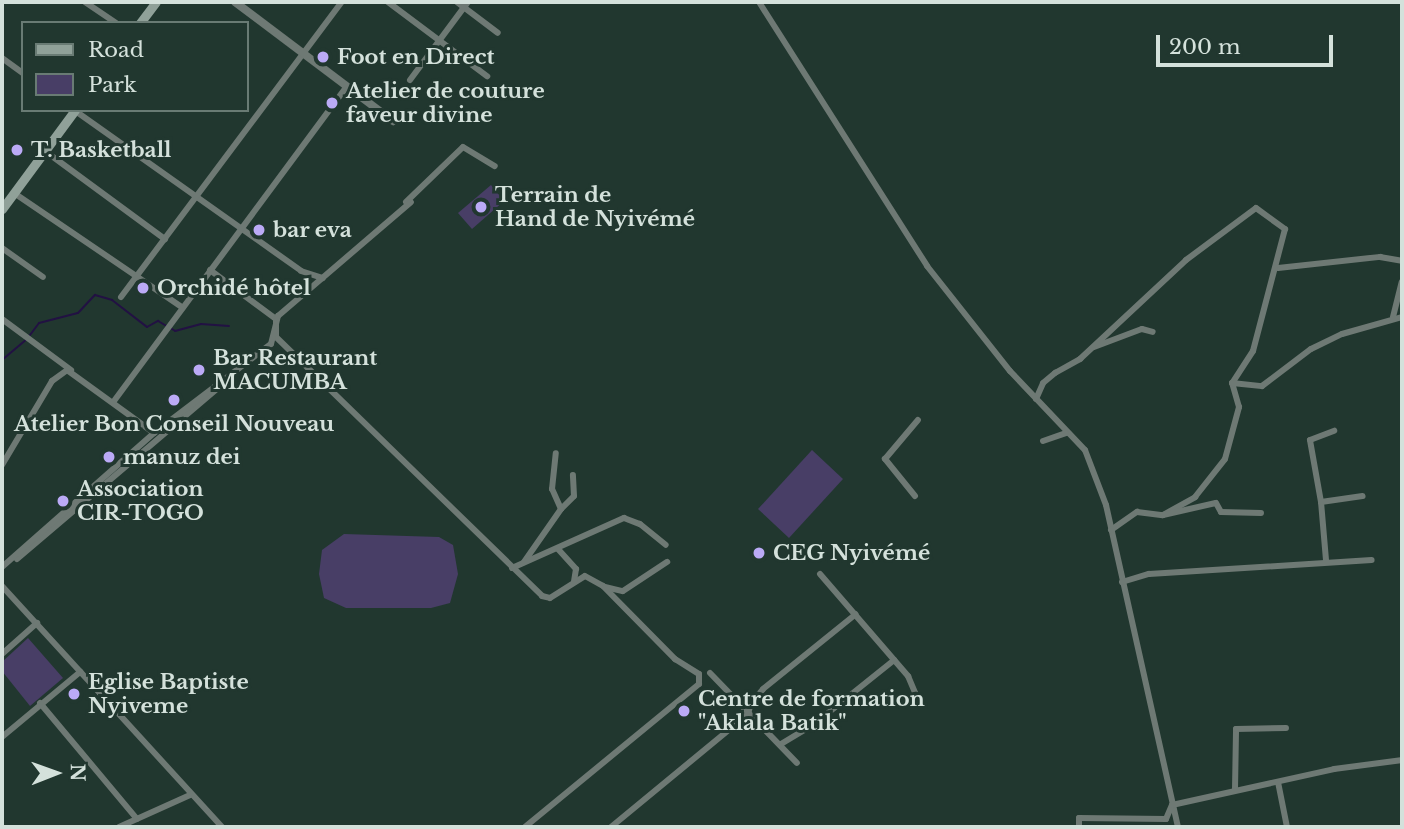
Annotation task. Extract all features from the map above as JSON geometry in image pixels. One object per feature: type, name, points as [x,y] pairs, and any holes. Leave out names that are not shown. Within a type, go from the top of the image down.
[{"type":"main road","points":[[142,21],[156,2]]},
{"type":"main road","points":[[2,209],[74,112]]},
{"type":"street","points":[[85,2],[113,21]]},
{"type":"street","points":[[235,2],[393,121]]},
{"type":"street","points":[[121,297],[342,2]]},
{"type":"street","points":[[388,2],[487,76]]},
{"type":"street","points":[[457,2],[466,5],[498,33]]},
{"type":"street","points":[[759,2],[927,266],[975,330],[1085,450],[1111,530],[1178,827]]},
{"type":"street","points":[[410,80],[466,5]]},
{"type":"street","points":[[2,58],[21,72]]},
{"type":"street","points":[[114,401],[347,86]]},
{"type":"street","points":[[78,112],[301,271],[322,279],[463,147],[495,166]]},
{"type":"street","points":[[45,151],[165,239]]},
{"type":"street","points":[[14,193],[183,308]]},
{"type":"street","points":[[2,569],[154,433],[271,344],[278,316],[411,202]]},
{"type":"street","points":[[1037,399],[1043,383],[1089,350],[1186,260],[1252,209],[1285,227],[1278,268],[1253,351],[1232,383],[1239,407],[1225,459],[1195,497],[1163,515]]},
{"type":"street","points":[[2,248],[43,277]]},
{"type":"street","points":[[1278,268],[1380,257],[1402,261]]},
{"type":"street","points":[[210,270],[276,319],[276,337],[546,598],[584,576],[603,586],[623,591],[667,562]]},
{"type":"street","points":[[1393,317],[1402,282]]},
{"type":"street","points":[[1232,383],[1262,386],[1311,349],[1393,317],[1402,317]]},
{"type":"street","points":[[2,319],[163,438]]},
{"type":"street","points":[[1089,350],[1142,329],[1153,332]]},
{"type":"street","points":[[2,569],[163,438],[276,337]]},
{"type":"street","points":[[2,466],[52,381],[68,370],[114,401],[154,433]]},
{"type":"street","points":[[2,466],[46,389]]},
{"type":"street","points":[[915,496],[885,458],[918,421]]},
{"type":"street","points":[[1326,561],[1321,502],[1310,440],[1334,431]]},
{"type":"street","points":[[1043,441],[1066,432]]},
{"type":"street","points":[[556,453],[552,489],[561,509]]},
{"type":"street","points":[[524,562],[561,509],[574,496],[573,475]]},
{"type":"street","points":[[1321,502],[1363,496]]},
{"type":"street","points":[[1111,530],[1137,512],[1163,515],[1216,503],[1221,512],[1261,513]]},
{"type":"street","points":[[512,568],[624,518],[640,524],[666,545]]},
{"type":"street","points":[[558,549],[576,569],[574,582]]},
{"type":"street","points":[[1122,582],[1149,573],[1373,560]]},
{"type":"street","points":[[820,574],[908,676],[916,695]]},
{"type":"street","points":[[2,586],[222,827]]},
{"type":"street","points":[[525,827],[699,684],[699,674],[675,659],[603,586]]},
{"type":"street","points":[[611,827],[748,714],[763,689],[856,614]]},
{"type":"street","points":[[2,654],[37,623]]},
{"type":"street","points":[[781,744],[813,725],[894,660]]},
{"type":"street","points":[[2,737],[80,672]]},
{"type":"street","points":[[710,673],[748,714],[781,744],[797,764]]},
{"type":"street","points":[[40,703],[137,819]]},
{"type":"street","points":[[1235,789],[1236,729],[1286,728]]},
{"type":"street","points":[[1172,805],[1235,789],[1402,760]]},
{"type":"street","points":[[1278,782],[1287,827]]},
{"type":"street","points":[[119,827],[190,795]]},
{"type":"street","points":[[1079,827],[1079,818],[1166,819],[1172,805]]},
{"type":"green space","name":"Terrain de Hand de Nyivémé","points":[[491,185],[504,201],[472,229],[458,213]]},
{"type":"green space","points":[[812,450],[843,479],[789,538],[758,509]]},
{"type":"green space","points":[[344,534],[439,537],[453,545],[458,574],[450,603],[431,608],[346,608],[324,598],[319,574],[322,550]]},
{"type":"green space","points":[[28,638],[63,678],[30,706],[2,671],[2,662]]},
{"type":"waterway","points":[[30,335],[39,323],[78,313],[95,295],[112,300],[147,327],[158,321],[175,331],[201,324],[229,326]]},
{"type":"waterway","points":[[2,360],[26,340]]},
{"type":"place","name":"Foot en Direct","points":[[323,57]]},
{"type":"place","name":"Atelier de couture faveur divine","points":[[332,103]]},
{"type":"place","name":"T. Basketball","points":[[17,150]]},
{"type":"place","name":"Terrain de Hand de Nyivémé","points":[[481,207]]},
{"type":"place","name":"bar eva","points":[[259,230]]},
{"type":"place","name":"Orchidé hôtel","points":[[143,288]]},
{"type":"place","name":"Bar Restaurant MACUMBA","points":[[199,370]]},
{"type":"place","name":"Atelier Bon Conseil Nouveau","points":[[174,400]]},
{"type":"place","name":"manuz dei","points":[[109,457]]},
{"type":"place","name":"Association CIR-TOGO","points":[[63,501]]},
{"type":"place","name":"CEG Nyivémé","points":[[759,553]]},
{"type":"place","name":"Eglise Baptiste Nyiveme","points":[[74,694]]},
{"type":"place","name":"Centre de formation \"Aklala Batik\"","points":[[684,711]]}]
